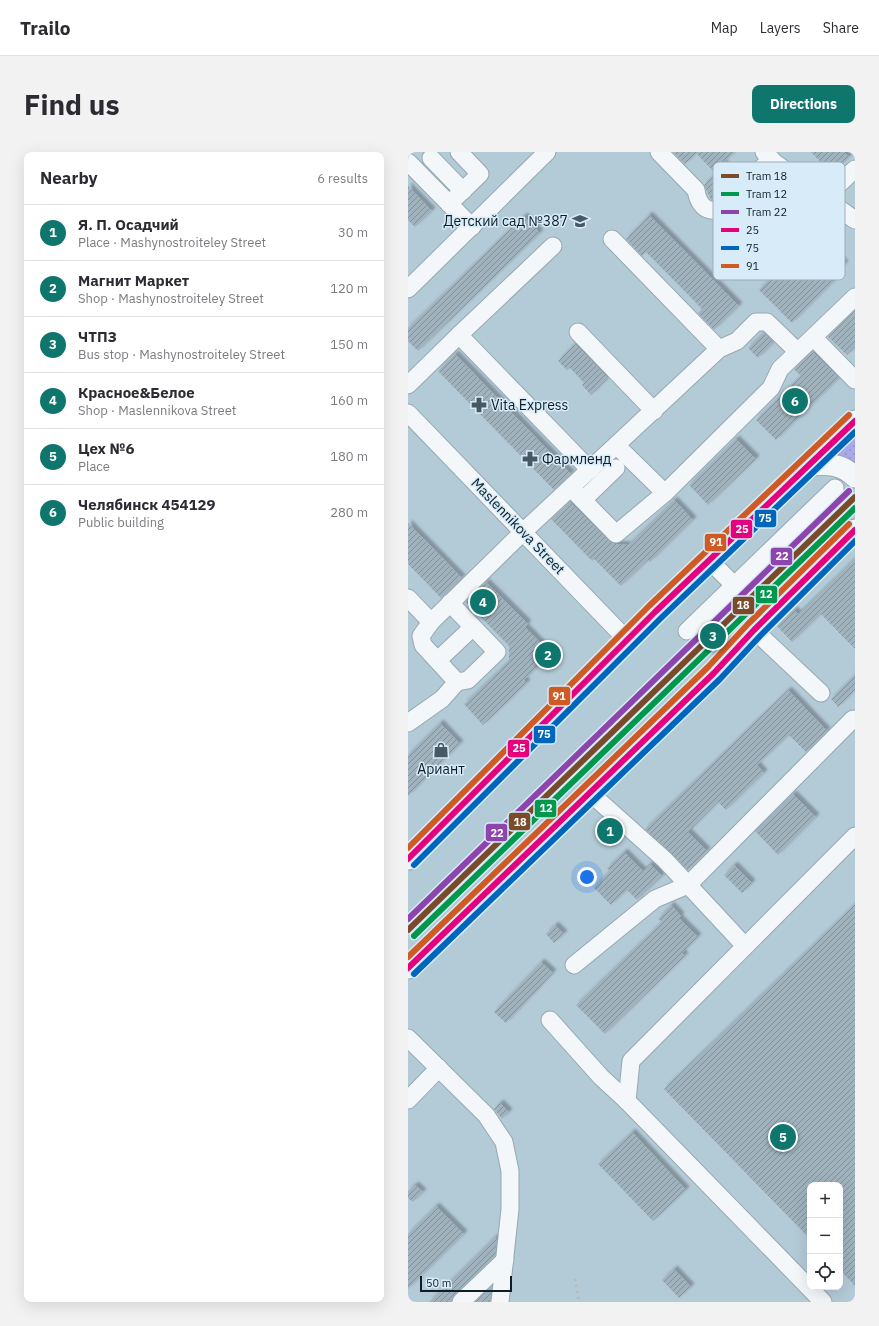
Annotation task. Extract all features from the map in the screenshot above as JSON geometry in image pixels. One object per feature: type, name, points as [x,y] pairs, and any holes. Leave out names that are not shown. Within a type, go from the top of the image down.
[{"type":"main road","points":[[408,859],[627,640],[855,421]]},
{"type":"main road","points":[[809,465],[828,464],[840,466],[855,477]]},
{"type":"main road","points":[[408,968],[418,951],[714,674],[754,630],[855,530]]},
{"type":"street","points":[[449,204],[480,174],[459,152]]},
{"type":"street","points":[[659,152],[696,190],[700,204],[708,210],[713,211]]},
{"type":"street","points":[[409,287],[472,227],[545,153]]},
{"type":"street","points":[[768,155],[777,162]]},
{"type":"street","points":[[431,158],[463,191]]},
{"type":"street","points":[[408,162],[472,227]]},
{"type":"street","points":[[845,178],[855,169]]},
{"type":"street","points":[[845,213],[855,220]]},
{"type":"street","points":[[612,239],[719,349]]},
{"type":"street","points":[[408,385],[553,246]]},
{"type":"street","points":[[571,488],[616,534],[665,493],[771,388],[780,369],[797,351],[814,338],[855,298]]},
{"type":"street","points":[[457,682],[423,645],[421,636],[431,622],[450,603],[523,532],[617,446],[719,349],[738,341],[756,322],[767,322],[797,351]]},
{"type":"street","points":[[578,332],[654,411]]},
{"type":"street","points":[[460,335],[590,470]]},
{"type":"street","points":[[814,338],[855,380]]},
{"type":"street","name":"Maslennikova Street","points":[[408,413],[627,640]]},
{"type":"street","points":[[617,446],[665,493]]},
{"type":"street","points":[[583,500],[616,468]]},
{"type":"street","points":[[687,631],[835,488]]},
{"type":"street","points":[[709,560],[734,586]]},
{"type":"street","points":[[408,598],[431,622]]},
{"type":"street","points":[[408,723],[442,699],[457,682],[468,680],[497,652],[450,603]]},
{"type":"street","points":[[438,660],[473,627]]},
{"type":"street","points":[[754,630],[821,693]]},
{"type":"street","points":[[574,964],[656,900],[688,884],[853,719],[855,721]]},
{"type":"street","points":[[589,792],[665,860],[745,946]]},
{"type":"street","points":[[627,1101],[630,1061],[855,836]]},
{"type":"street","points":[[550,1020],[601,1077],[627,1101],[823,1302]]},
{"type":"street","points":[[408,1038],[486,1115],[504,1142],[510,1171],[510,1209],[500,1302]]},
{"type":"street","points":[[408,1100],[439,1068]]},
{"type":"street","points":[[461,1302],[505,1260]]},
{"type":"shaded area","points":[[855,434],[855,463],[844,457],[833,456]]},
{"type":"building","points":[[673,152],[735,152],[724,162],[713,162],[713,171],[696,153],[685,164]]},
{"type":"building","points":[[811,152],[844,152],[849,157],[844,162],[821,162]]},
{"type":"building","points":[[713,177],[713,200],[711,200],[704,185]]},
{"type":"building","points":[[408,186],[432,211],[415,227],[408,220]]},
{"type":"building","points":[[649,215],[739,306],[714,330],[698,313],[702,309],[646,252],[642,256],[626,239]]},
{"type":"building","points":[[524,216],[540,233],[418,351],[408,341],[408,328]]},
{"type":"building","points":[[769,280],[831,280],[833,282],[792,323],[759,290]]},
{"type":"building","points":[[855,311],[855,347],[847,355],[828,337]]},
{"type":"building","points":[[764,333],[774,342],[758,358],[748,348]]},
{"type":"building","points":[[575,344],[608,378],[591,395],[582,385],[584,383],[570,368],[567,370],[558,361]]},
{"type":"building","points":[[813,352],[839,378],[776,440],[756,420],[801,376],[794,369]]},
{"type":"building","points":[[455,354],[571,474],[554,490],[438,371]]},
{"type":"building","points":[[736,439],[756,459],[708,505],[689,485]]},
{"type":"building","points":[[674,500],[693,520],[650,562],[648,560],[621,586],[594,559],[592,561],[551,519],[570,502],[609,541],[615,544],[628,545]]},
{"type":"building","points":[[408,523],[462,578],[441,598],[408,564]]},
{"type":"building","points":[[855,558],[855,649],[821,614],[792,642],[777,626],[794,610],[798,614]]},
{"type":"building","points":[[486,582],[528,624],[525,627],[551,654],[524,680],[527,683],[483,725],[464,704],[509,661],[509,646],[466,602]]},
{"type":"building","points":[[855,675],[855,690],[838,707],[831,699]]},
{"type":"building","points":[[788,690],[827,731],[806,752],[789,735],[757,765],[764,773],[726,810],[718,802],[688,832],[707,851],[688,870],[645,829]]},
{"type":"building","points":[[440,723],[460,744],[408,796],[408,755]]},
{"type":"building","points":[[793,794],[816,817],[778,855],[755,831]]},
{"type":"building","points":[[624,852],[643,871],[650,864],[662,876],[637,900],[627,890],[611,905],[593,887],[610,871],[607,868]]},
{"type":"building","points":[[734,865],[752,883],[742,893],[724,875]]},
{"type":"building","points":[[855,904],[855,1286],[843,1273],[843,1182],[807,1182],[807,1236],[664,1089]]},
{"type":"building","points":[[671,905],[681,916],[679,918],[698,937],[682,953],[685,956],[605,1034],[576,1005],[662,922],[658,919]]},
{"type":"building","points":[[555,925],[564,934],[554,943],[546,934]]},
{"type":"building","points":[[541,962],[553,973],[506,1023],[494,1012]]},
{"type":"building","points":[[500,1103],[509,1112],[502,1119],[494,1109]]},
{"type":"building","points":[[632,1132],[686,1190],[653,1221],[598,1164]]},
{"type":"building","points":[[415,1185],[423,1192],[413,1202],[408,1198],[408,1191]]},
{"type":"building","points":[[436,1206],[464,1234],[408,1289],[408,1234]]},
{"type":"building","points":[[495,1237],[497,1239],[495,1256],[454,1295],[451,1302],[429,1302]]},
{"type":"building","points":[[674,1269],[691,1287],[679,1298],[662,1280]]},
{"type":"building","points":[[492,1287],[490,1302],[475,1302]]},
{"type":"railway","points":[[575,1279],[579,1302]]},
{"type":"tram line","name":"22","points":[[408,919],[849,491]]},
{"type":"tram line","name":"18","points":[[408,930],[855,497]]},
{"type":"tram line","name":"12","points":[[414,936],[855,508]]},
{"type":"transit line","name":"91","points":[[408,848],[649,606],[849,415]]},
{"type":"transit line","name":"25","points":[[408,859],[655,612],[855,421]]},
{"type":"transit line","name":"75","points":[[414,865],[661,618],[855,432]]},
{"type":"transit line","name":"91","points":[[408,957],[708,667],[748,624],[849,524]]},
{"type":"transit line","name":"25","points":[[408,968],[714,673],[754,630],[855,530]]},
{"type":"transit line","name":"75","points":[[414,974],[720,679],[760,636],[855,541]]},
{"type":"place","name":"Детский сад №387","points":[[580,221]]},
{"type":"place","name":"Челябинск 454129","points":[[795,401]]},
{"type":"place","name":"Vita Express","points":[[479,405]]},
{"type":"place","name":"Фармленд","points":[[530,459]]},
{"type":"place","name":"Красное&Белое","points":[[483,602]]},
{"type":"place","name":"ЧТПЗ","points":[[713,636]]},
{"type":"place","name":"Магнит Маркет","points":[[548,655]]},
{"type":"place","name":"Ариант","points":[[441,750]]},
{"type":"place","name":"Я. П. Осадчий","points":[[610,831]]},
{"type":"place","name":"Цех №6","points":[[783,1137]]}]
